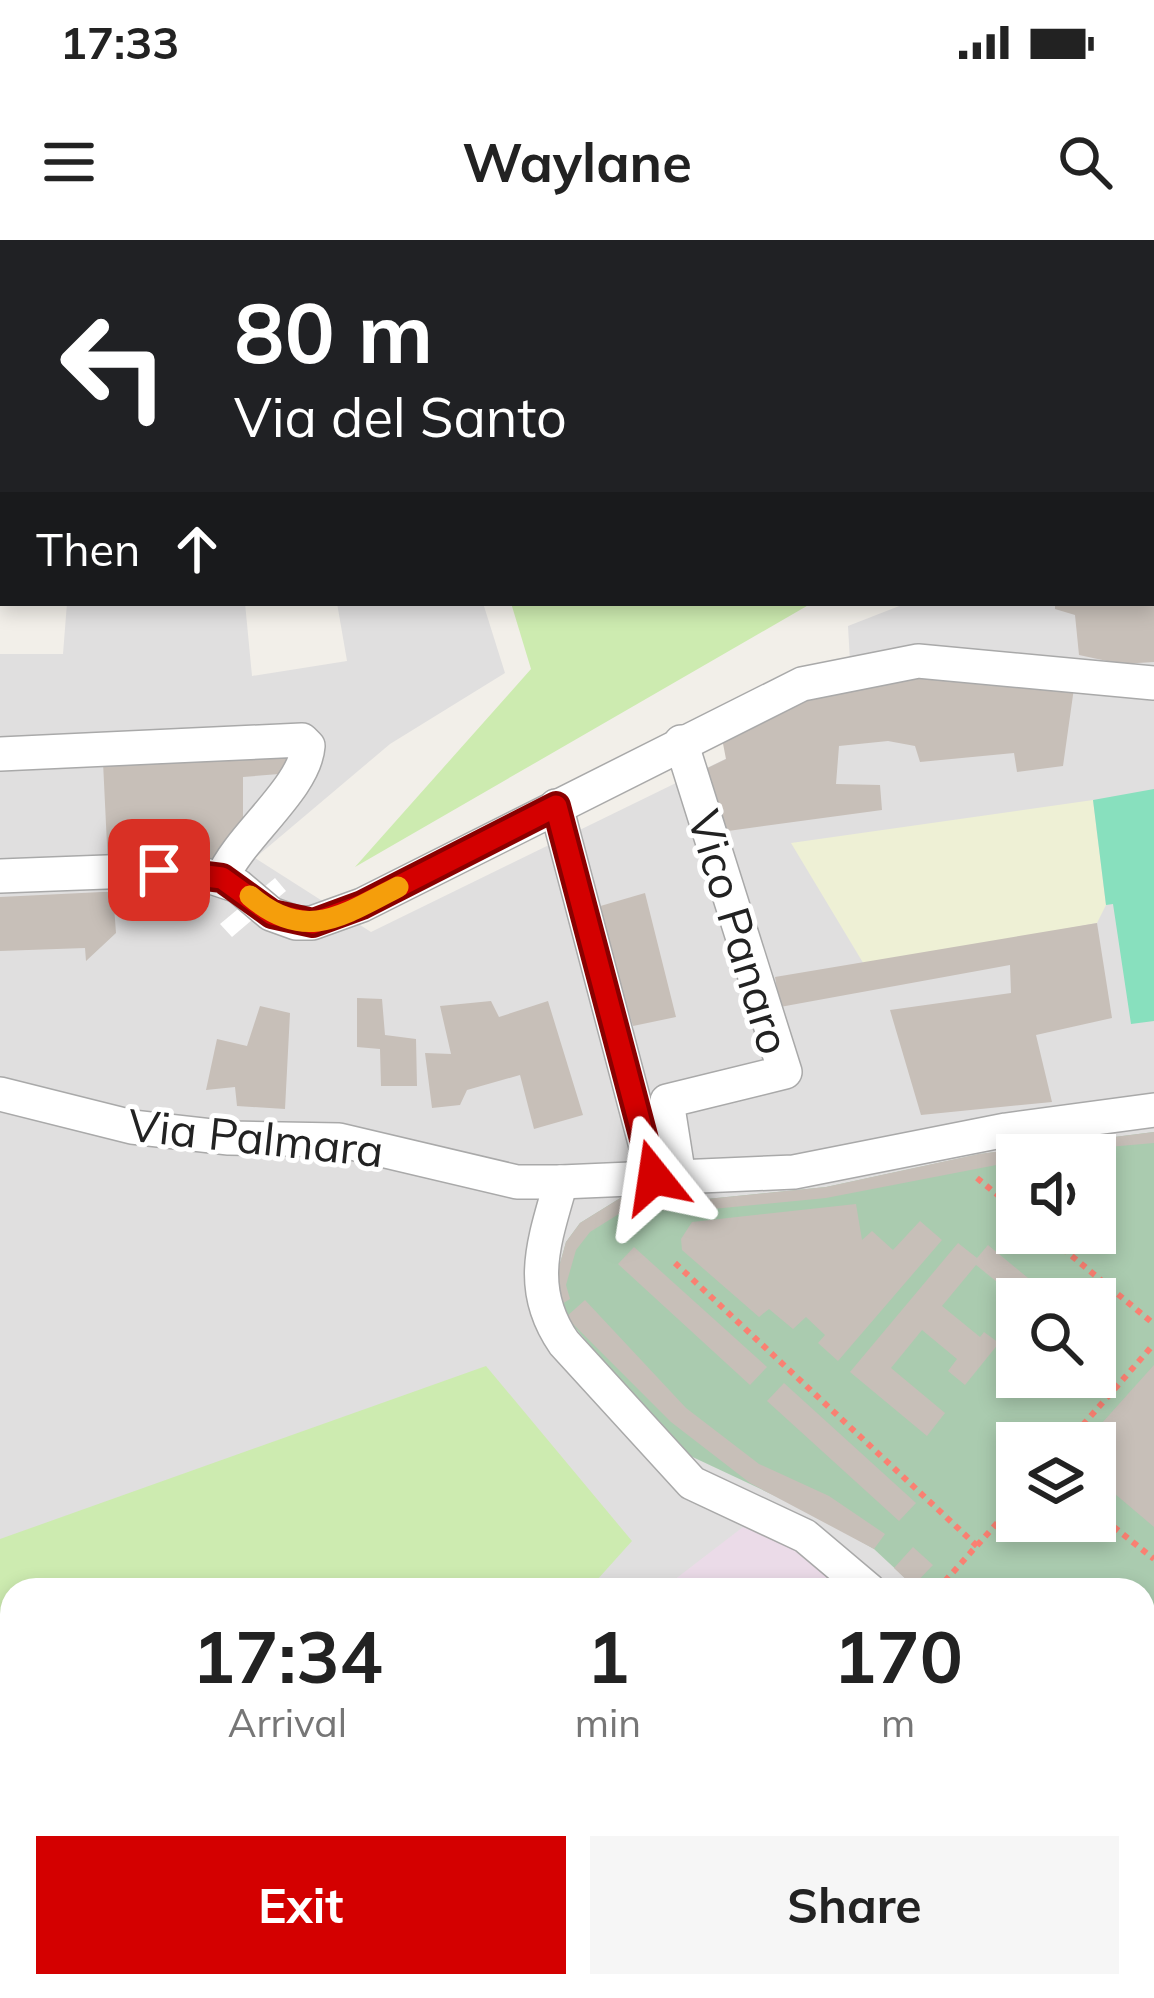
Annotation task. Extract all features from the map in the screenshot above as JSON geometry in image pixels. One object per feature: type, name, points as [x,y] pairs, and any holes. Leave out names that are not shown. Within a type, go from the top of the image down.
[{"type":"street","points":[[0,877],[159,870],[222,878],[272,914],[313,923],[362,905],[802,683],[888,664],[947,661],[1154,683]]},
{"type":"street","points":[[0,754],[302,740],[308,746],[302,767],[238,847],[222,878]]},
{"type":"street","name":"Vico Panaro","points":[[667,1177],[667,1101],[785,1072],[681,742]]},
{"type":"street","points":[[556,806],[667,1177]]},
{"type":"street","name":"Via Palmara","points":[[0,1094],[132,1127],[230,1138],[339,1140],[518,1182],[561,1183],[794,1172],[1006,1130],[1154,1110]]},
{"type":"street","points":[[561,1183],[538,1284],[549,1321],[564,1342],[674,1468],[712,1496],[806,1536],[855,1578]]},
{"type":"path","points":[[977,1178],[996,1194]]},
{"type":"path","points":[[1069,1254],[1154,1324]]},
{"type":"path","points":[[675,1263],[977,1546]]},
{"type":"path","points":[[1085,1422],[1154,1344]]},
{"type":"path","points":[[948,1578],[996,1525]]},
{"type":"path","points":[[1116,1529],[1154,1559]]},
{"type":"shaded area","points":[[67,606],[245,606],[252,676],[347,661],[338,606],[484,606],[505,673],[390,744],[255,858],[371,932],[852,697],[848,626],[899,606],[1154,606],[1154,1578],[0,1578],[0,654],[63,654]]},
{"type":"shaded area","points":[[743,1527],[793,1546],[837,1578],[677,1578]]},
{"type":"green space","points":[[512,606],[807,606],[355,867],[531,669]]},
{"type":"green space","points":[[1154,789],[1154,1021],[1131,1024],[1113,904],[1106,905],[1093,800]]},
{"type":"green space","points":[[1093,800],[1106,905],[1097,923],[865,966],[791,843]]},
{"type":"green space","points":[[1154,1132],[1154,1578],[905,1578],[874,1549],[816,1515],[684,1453],[566,1317],[556,1278],[566,1242],[580,1223],[622,1197],[677,1202],[826,1187],[996,1152],[996,1254],[1116,1254],[1116,1137]]},
{"type":"green space","points":[[486,1366],[632,1541],[599,1578],[0,1578],[0,1539]]},
{"type":"pier","points":[[275,878],[286,891],[232,937],[220,924]]},
{"type":"building","points":[[1154,606],[1154,662],[1121,664],[1079,655],[1075,615],[1055,609]]},
{"type":"building","points":[[908,662],[1074,688],[1063,766],[1017,772],[1014,753],[920,762],[915,746],[888,741],[839,746],[836,784],[880,785],[882,810],[728,831],[693,775],[726,759],[719,723]]},
{"type":"building","points":[[292,752],[279,774],[243,777],[243,826],[216,861],[108,866],[103,762]]},
{"type":"building","points":[[113,892],[116,933],[86,961],[85,948],[0,951],[0,897]]},
{"type":"building","points":[[645,893],[676,1017],[633,1026],[597,907]]},
{"type":"building","points":[[1097,923],[1112,1018],[1036,1035],[1052,1102],[921,1115],[890,1010],[1011,993],[1010,965],[780,1007],[775,977]]},
{"type":"building","points":[[357,998],[382,999],[385,1035],[416,1039],[417,1086],[381,1086],[380,1049],[357,1047]]},
{"type":"building","points":[[491,1001],[499,1017],[548,1001],[583,1115],[534,1129],[520,1075],[467,1090],[460,1105],[432,1108],[425,1053],[451,1054],[440,1006]]},
{"type":"building","points":[[260,1006],[290,1013],[285,1109],[237,1106],[235,1087],[206,1090],[217,1039],[247,1046]]},
{"type":"building","points":[[1154,1132],[1154,1143],[1116,1146],[1116,1137]]},
{"type":"building","points":[[996,1152],[996,1165],[826,1198],[682,1212],[630,1207],[590,1232],[576,1250],[566,1285],[570,1299],[562,1304],[556,1278],[566,1242],[580,1223],[622,1197],[677,1202],[826,1187]]},
{"type":"building","points":[[856,1204],[862,1240],[872,1231],[893,1250],[920,1221],[942,1240],[838,1361],[818,1343],[825,1335],[806,1317],[793,1329],[769,1309],[759,1317],[682,1250],[681,1239],[692,1222]]},
{"type":"building","points":[[958,1243],[977,1258],[988,1245],[1028,1278],[996,1281],[976,1265],[942,1306],[980,1337],[984,1332],[996,1341],[965,1385],[948,1371],[957,1359],[922,1330],[891,1368],[945,1413],[927,1436],[850,1372]]},
{"type":"building","points":[[634,1247],[767,1367],[750,1385],[618,1264]]},
{"type":"building","points":[[585,1300],[686,1408],[759,1464],[829,1496],[885,1534],[874,1549],[750,1483],[671,1422],[566,1317]]},
{"type":"building","points":[[1154,1365],[1154,1527],[1116,1495],[1116,1422],[1103,1422]]},
{"type":"building","points":[[784,1383],[916,1503],[899,1521],[767,1401]]},
{"type":"building","points":[[913,1547],[933,1565],[921,1578],[905,1578],[894,1568]]},
{"type":"slow traffic","points":[[250,896],[284,920],[313,923],[398,887]]},
{"type":"route","points":[[159,870],[222,878],[284,920],[313,923],[362,905],[556,806],[654,1177]]}]
